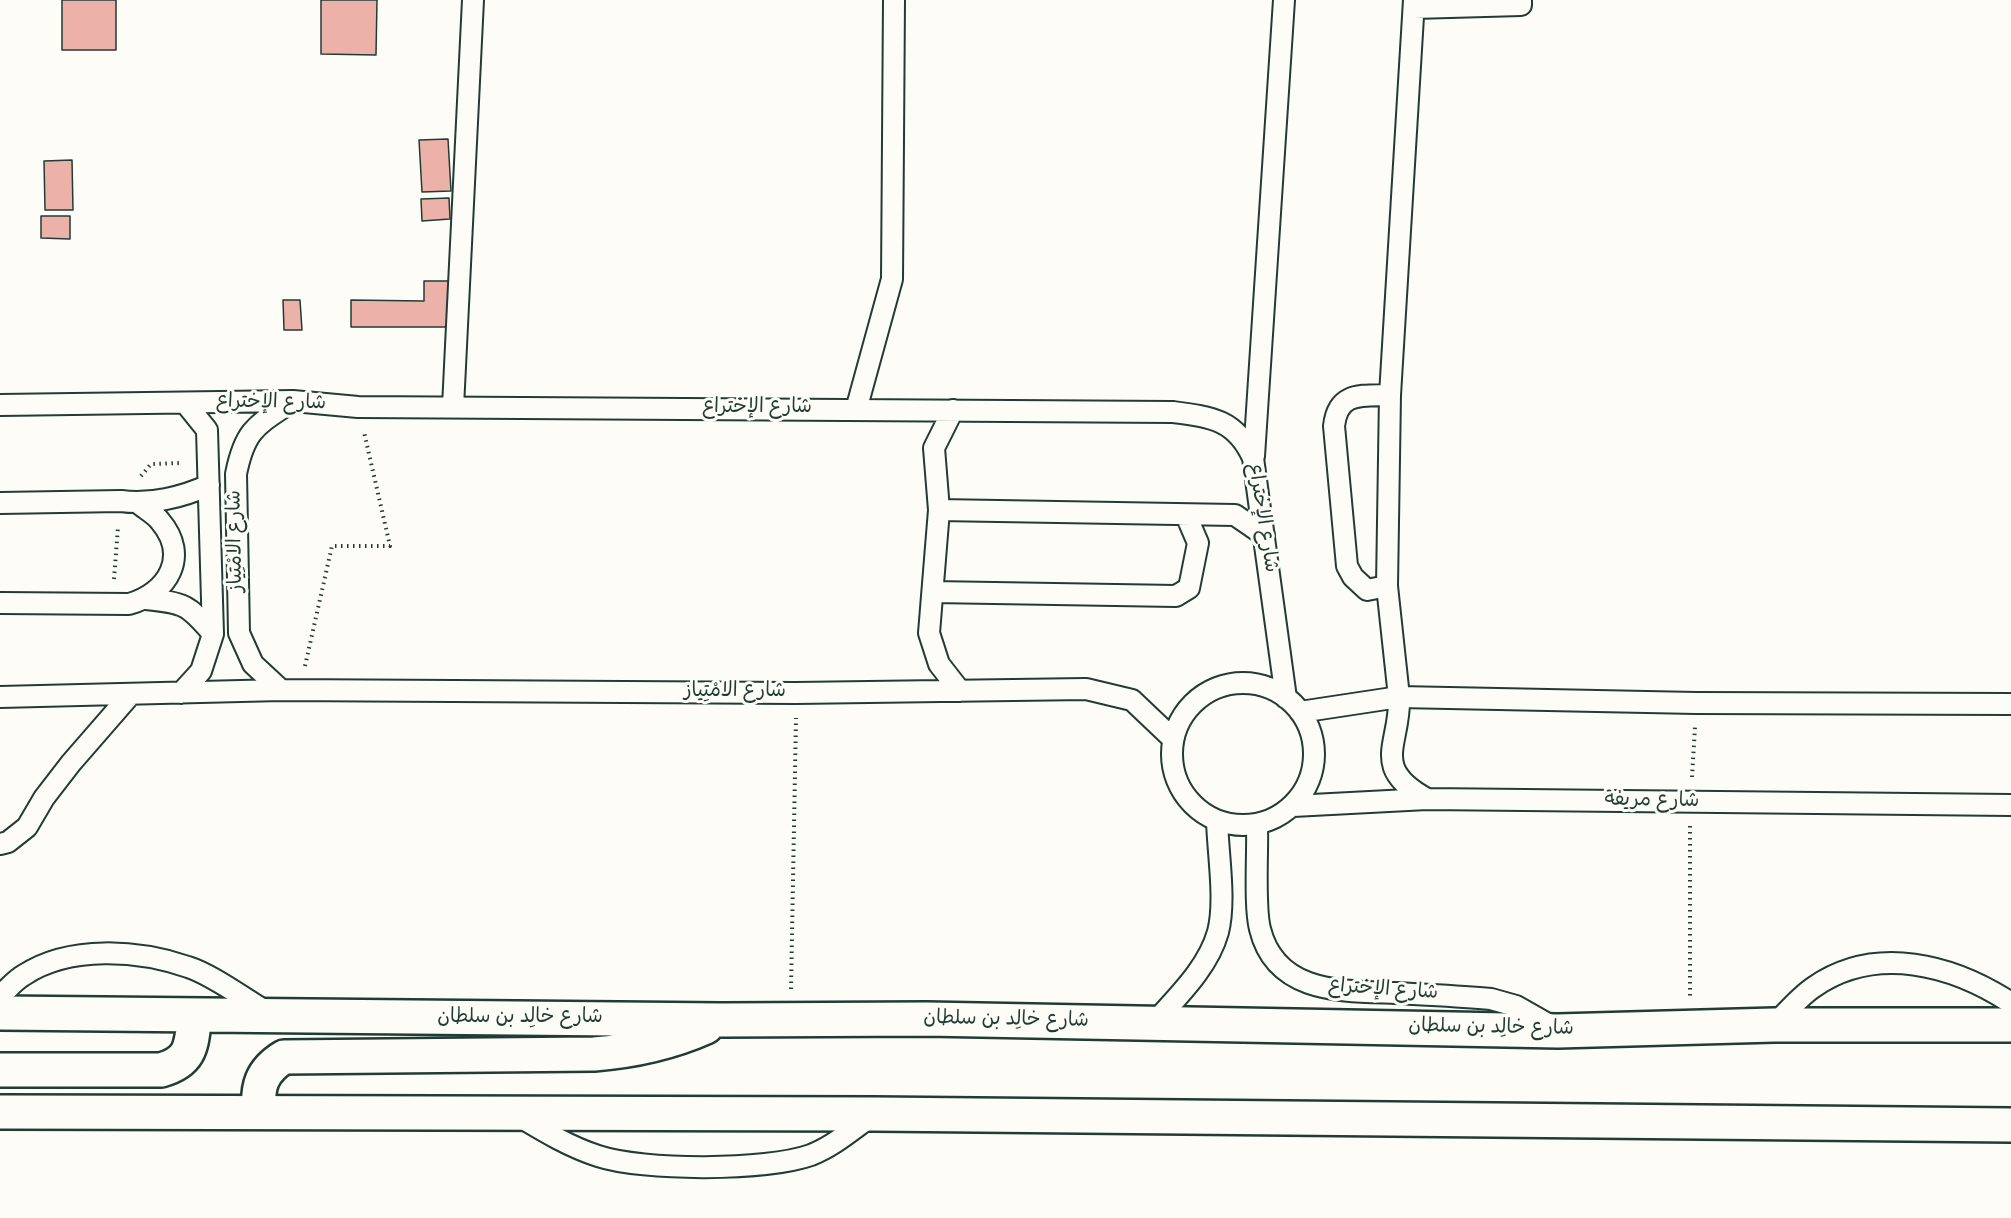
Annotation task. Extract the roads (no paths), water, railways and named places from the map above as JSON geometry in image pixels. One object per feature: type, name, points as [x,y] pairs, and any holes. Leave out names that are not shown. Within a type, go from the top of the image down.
[{"type":"main road","name":"شارع خالِد بن سلطان","points":[[0,1012],[275,1017],[722,1020],[790,1018],[1558,1031],[1690,1026],[2011,1025]]},
{"type":"main road","points":[[0,1070],[161,1070],[176,1066],[187,1056],[195,1015]]},
{"type":"main road","points":[[259,1112],[261,1080],[269,1066],[284,1057],[628,1052],[671,1040],[722,1020]]},
{"type":"main road","points":[[0,1112],[873,1114],[2011,1125]]},
{"type":"lane","points":[[453,407],[473,0]]},
{"type":"lane","points":[[856,410],[892,279],[894,0]]},
{"type":"lane","points":[[1253,458],[1284,0]]},
{"type":"lane","points":[[1426,799],[1410,789],[1397,774],[1391,756],[1392,737],[1400,719],[1400,697],[1387,586],[1390,395],[1414,4],[1521,5],[1521,0]]},
{"type":"lane","points":[[1387,586],[1367,590],[1353,577],[1347,566],[1334,426],[1339,406],[1352,397],[1390,395]]},
{"type":"lane","name":"شارع الإختراع","points":[[0,405],[293,401],[358,407],[1173,412],[1212,417],[1231,427],[1245,440],[1253,458],[1286,698]]},
{"type":"lane","name":"شارع الامْتِياز","points":[[290,691],[253,664],[239,633],[236,474],[241,448],[254,427],[293,401]]},
{"type":"lane","name":"شارع الامْتِياز","points":[[181,693],[201,671],[213,633],[207,430],[186,404]]},
{"type":"lane","points":[[953,410],[934,448],[939,510],[929,633],[939,664],[960,691]]},
{"type":"lane","points":[[0,503],[121,501],[138,503],[192,493],[209,485]]},
{"type":"lane","points":[[0,603],[129,604],[146,599],[161,588],[171,572],[174,554],[170,536],[160,520],[138,503]]},
{"type":"lane","points":[[939,510],[1235,515],[1264,535]]},
{"type":"lane","points":[[933,592],[1176,596],[1189,588],[1198,543],[1186,515]]},
{"type":"lane","points":[[146,599],[178,603],[194,610],[213,633]]},
{"type":"lane","points":[[1249,683],[1268,688],[1286,698],[1300,712],[1310,730],[1314,751],[1313,771],[1305,790],[1293,806],[1276,818],[1257,825],[1236,826],[1217,821],[1192,804],[1175,778],[1171,758],[1173,738],[1180,719],[1192,703],[1219,688],[1249,683]]},
{"type":"lane","name":"شارع الامْتِياز","points":[[0,697],[290,691],[796,693],[1086,689],[1132,700],[1173,738]]},
{"type":"lane","points":[[0,844],[8,842],[27,827],[71,763],[131,694]]},
{"type":"lane","points":[[1300,712],[1400,697],[1696,703],[2011,704]]},
{"type":"lane","name":"شارع مريفة","points":[[1293,806],[1426,799],[2011,805]]},
{"type":"lane","points":[[1154,1023],[1194,978],[1218,933],[1221,908],[1217,821]]},
{"type":"lane","name":"شارع الإختراع","points":[[1257,825],[1259,927],[1266,946],[1279,966],[1301,980],[1329,990],[1491,999],[1516,1006],[1558,1031]]},
{"type":"lane","points":[[0,996],[23,975],[50,962],[92,954],[139,956],[190,967],[275,1017]]},
{"type":"lane","points":[[1774,1025],[1813,987],[1843,971],[1879,964],[1915,964],[1951,972],[1985,986],[2011,1003]]},
{"type":"lane","points":[[516,1114],[571,1146],[600,1157],[661,1166],[719,1167],[783,1162],[812,1154],[834,1143],[873,1114]]}]
